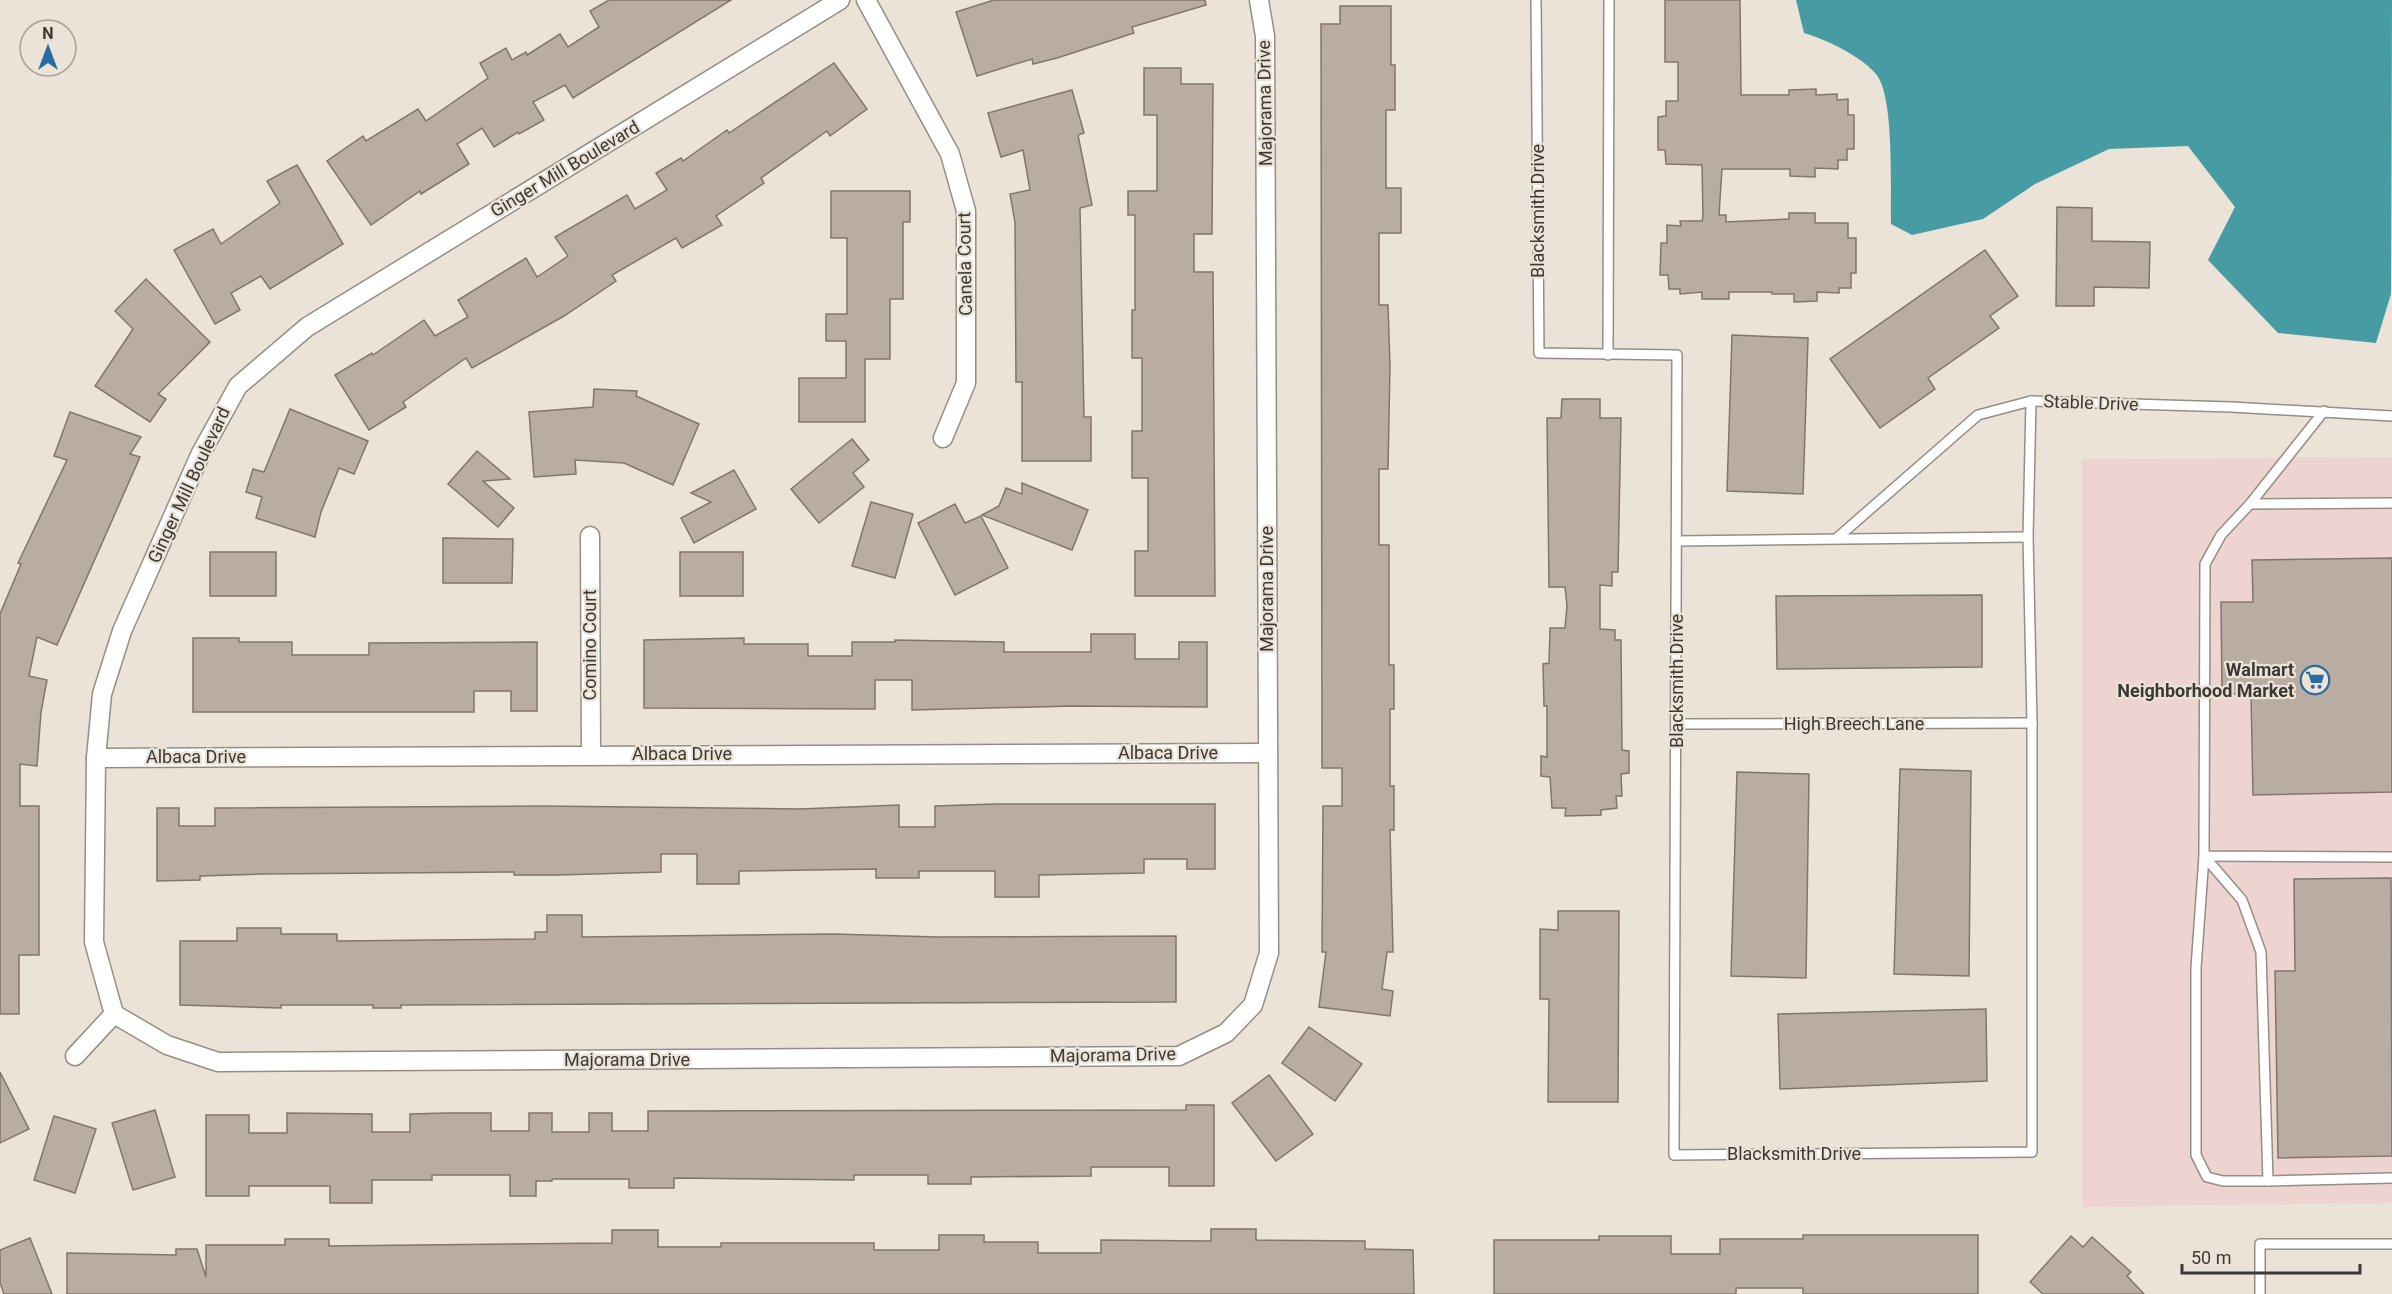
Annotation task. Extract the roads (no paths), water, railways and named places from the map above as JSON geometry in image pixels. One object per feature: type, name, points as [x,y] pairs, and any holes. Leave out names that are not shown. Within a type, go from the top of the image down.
[{"type":"street","name":"Ginger Mill Boulevard","points":[[114,1014],[94,942],[96,758],[102,694],[122,631],[201,453],[238,386],[307,327],[840,0]]},
{"type":"street","name":"Canela Court","points":[[866,0],[950,154],[966,211],[966,383],[943,438]]},
{"type":"street","name":"Majorama Drive","points":[[114,1014],[167,1045],[218,1062],[1179,1056],[1226,1034],[1253,1005],[1269,953],[1266,36],[1258,0]]},
{"type":"street","name":"Comino Court","points":[[590,536],[591,754]]},
{"type":"street","name":"Albaca Drive","points":[[96,758],[591,754],[1268,753]]},
{"type":"street","points":[[75,1056],[114,1014]]},
{"type":"lane","name":"Blacksmith Drive","points":[[1536,0],[1539,353],[1677,356],[1674,1155],[2032,1152],[2032,723],[2028,537],[2031,401]]},
{"type":"lane","points":[[1608,355],[1609,0]]},
{"type":"lane","name":"Stable Drive","points":[[1838,538],[1978,415],[2031,401],[2324,411],[2392,416]]},
{"type":"lane","points":[[2324,411],[2250,504],[2221,535],[2205,564],[2204,856],[2196,968],[2196,1155],[2207,1177],[2223,1181],[2392,1178]]},
{"type":"lane","points":[[2250,504],[2392,503]]},
{"type":"lane","points":[[1677,541],[2028,537]]},
{"type":"lane","name":"High Breech Lane","points":[[1677,724],[2032,723]]},
{"type":"lane","points":[[2204,856],[2392,857]]},
{"type":"lane","points":[[2204,856],[2242,900],[2261,952],[2268,1181]]},
{"type":"lane","points":[[2260,1294],[2260,1244],[2392,1244]]},
{"type":"water","points":[[1796,0],[2392,0],[2391,294],[2376,343],[2278,333],[2208,260],[2235,207],[2188,146],[2109,149],[2035,184],[1983,219],[1912,235],[1891,224],[1889,123],[1882,85],[1869,67],[1852,55],[1822,39],[1804,33]]},
{"type":"place","name":"Walmart Neighborhood Market","points":[[2315,680]]}]
